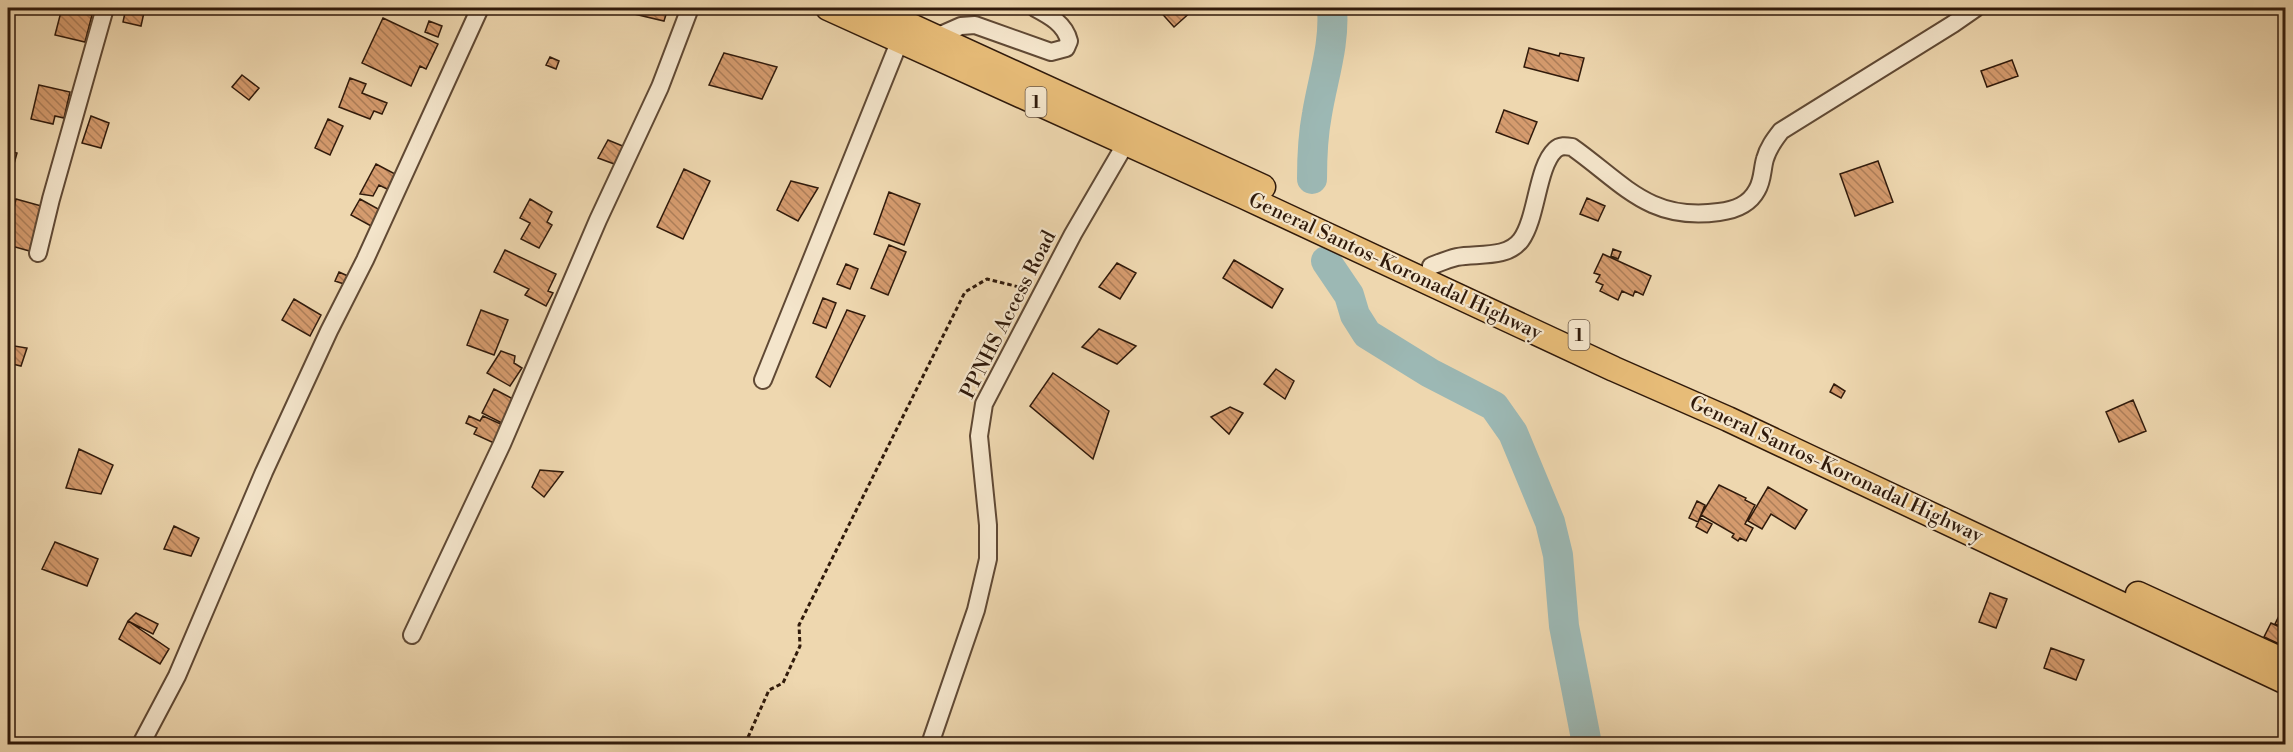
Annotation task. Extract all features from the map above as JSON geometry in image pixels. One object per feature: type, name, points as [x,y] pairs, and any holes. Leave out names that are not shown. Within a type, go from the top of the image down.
[{"type":"highway","name":"General Santos-Koronadal Highway","points":[[828,8],[1129,134],[1431,266],[2286,662]]},
{"type":"highway","name":"General Santos-Koronadal Highway","points":[[872,8],[936,37],[1129,134],[1614,369],[1728,419],[2286,682]]},
{"type":"street","points":[[38,253],[105,8]]},
{"type":"street","points":[[141,744],[177,676],[264,472],[329,331],[365,261],[480,8]]},
{"type":"street","points":[[412,635],[502,444],[598,220],[660,87],[690,8]]},
{"type":"street","points":[[936,37],[962,26],[975,25],[1051,52],[1066,48],[1069,41],[1063,28],[1035,8]]},
{"type":"street","points":[[1431,266],[1455,257],[1498,253],[1515,246],[1526,231],[1549,160],[1556,149],[1563,146],[1572,147],[1633,196],[1657,207],[1706,214],[1730,211],[1746,204],[1758,190],[1770,145],[1781,131],[1976,8]]},
{"type":"street","points":[[763,380],[900,40]]},
{"type":"street","name":"PPNHS Access Road","points":[[930,744],[976,610],[988,559],[988,525],[980,453],[980,421],[984,404],[1073,234],[1129,134]]},
{"type":"path","points":[[745,744],[770,690],[783,684],[800,646],[799,625],[965,292],[987,279],[1043,293]]},
{"type":"building","points":[[62,8],[92,15],[85,42],[55,35]]},
{"type":"building","points":[[126,8],[145,8],[141,26],[123,22]]},
{"type":"building","points":[[634,8],[668,8],[664,21],[630,13]]},
{"type":"building","points":[[1157,8],[1191,8],[1193,10],[1174,27]]},
{"type":"building","points":[[383,18],[438,44],[426,69],[420,66],[411,86],[362,63]]},
{"type":"building","points":[[429,21],[442,26],[438,37],[425,32]]},
{"type":"building","points":[[1529,48],[1559,56],[1560,53],[1584,58],[1578,81],[1524,67]]},
{"type":"building","points":[[724,53],[777,67],[762,99],[709,85]]},
{"type":"building","points":[[550,57],[559,61],[556,69],[546,65]]},
{"type":"building","points":[[2012,60],[2018,76],[1987,87],[1981,71]]},
{"type":"building","points":[[242,75],[259,88],[249,100],[232,87]]},
{"type":"building","points":[[350,78],[366,84],[362,93],[387,103],[382,114],[374,111],[370,119],[339,107]]},
{"type":"building","points":[[39,85],[70,92],[64,118],[55,116],[53,124],[31,119]]},
{"type":"building","points":[[1504,110],[1537,122],[1528,144],[1496,132]]},
{"type":"building","points":[[91,116],[109,123],[101,148],[82,143]]},
{"type":"building","points":[[328,119],[343,126],[330,155],[315,148]]},
{"type":"building","points":[[608,140],[625,147],[617,165],[598,158]]},
{"type":"building","points":[[8,151],[17,153],[12,171],[8,170]]},
{"type":"building","points":[[1878,161],[1893,202],[1855,216],[1840,174]]},
{"type":"building","points":[[376,164],[397,175],[389,190],[379,185],[373,196],[360,194]]},
{"type":"building","points":[[684,169],[710,181],[683,239],[657,227]]},
{"type":"building","points":[[791,181],[818,188],[798,221],[777,210]]},
{"type":"building","points":[[889,192],[920,204],[904,245],[874,234]]},
{"type":"building","points":[[1587,198],[1605,206],[1598,221],[1580,214]]},
{"type":"building","points":[[16,199],[45,207],[33,252],[8,245],[8,232]]},
{"type":"building","points":[[360,199],[380,210],[371,226],[351,215]]},
{"type":"building","points":[[530,199],[552,212],[547,222],[552,225],[539,248],[521,239],[530,223],[520,218]]},
{"type":"building","points":[[889,245],[906,252],[888,295],[871,288]]},
{"type":"building","points":[[1613,249],[1621,252],[1618,259],[1611,256]]},
{"type":"building","points":[[505,250],[556,274],[548,291],[553,293],[546,306],[525,295],[529,289],[494,272]]},
{"type":"building","points":[[1603,254],[1651,276],[1643,295],[1635,291],[1633,296],[1622,291],[1618,300],[1600,291],[1603,285],[1596,282],[1600,275],[1594,273]]},
{"type":"building","points":[[1234,260],[1283,289],[1272,308],[1223,278]]},
{"type":"building","points":[[1117,263],[1136,273],[1120,299],[1099,287]]},
{"type":"building","points":[[846,264],[858,269],[850,289],[837,284]]},
{"type":"building","points":[[339,272],[350,277],[347,285],[335,281]]},
{"type":"building","points":[[823,298],[836,303],[826,328],[813,323]]},
{"type":"building","points":[[294,299],[321,315],[310,336],[282,320]]},
{"type":"building","points":[[481,310],[508,320],[494,355],[467,345]]},
{"type":"building","points":[[847,310],[865,316],[830,387],[816,377]]},
{"type":"building","points":[[1099,329],[1136,346],[1117,364],[1082,347]]},
{"type":"building","points":[[8,345],[27,348],[21,366],[8,363]]},
{"type":"building","points":[[501,351],[515,356],[514,363],[522,368],[510,386],[487,373]]},
{"type":"building","points":[[1276,369],[1294,381],[1285,399],[1264,384]]},
{"type":"building","points":[[1053,373],[1109,411],[1093,459],[1030,406]]},
{"type":"building","points":[[1834,384],[1845,391],[1841,398],[1830,392]]},
{"type":"building","points":[[494,389],[515,400],[504,424],[482,413]]},
{"type":"building","points":[[2133,400],[2146,431],[2119,442],[2106,412]]},
{"type":"building","points":[[1230,407],[1243,413],[1229,434],[1211,417]]},
{"type":"building","points":[[469,416],[480,421],[483,416],[503,425],[494,443],[474,434],[477,428],[466,423]]},
{"type":"building","points":[[79,449],[113,465],[101,494],[66,488]]},
{"type":"building","points":[[540,470],[563,472],[544,497],[532,487]]},
{"type":"building","points":[[1719,485],[1755,505],[1745,524],[1753,528],[1746,541],[1740,538],[1738,541],[1732,537],[1734,534],[1701,515]]},
{"type":"building","points":[[1768,487],[1807,510],[1795,529],[1771,514],[1762,529],[1748,521]]},
{"type":"building","points":[[1697,501],[1705,505],[1698,522],[1689,518]]},
{"type":"building","points":[[1700,518],[1712,524],[1707,533],[1696,527]]},
{"type":"building","points":[[174,526],[199,538],[191,556],[164,549]]},
{"type":"building","points":[[55,542],[98,559],[87,586],[42,569]]},
{"type":"building","points":[[1990,593],[2007,599],[1996,628],[1979,622]]},
{"type":"building","points":[[2281,612],[2286,614],[2286,629],[2275,624]]},
{"type":"building","points":[[136,613],[158,624],[153,634],[128,621]]},
{"type":"building","points":[[128,621],[169,649],[160,664],[119,639]]},
{"type":"building","points":[[2271,623],[2286,630],[2286,647],[2264,637]]},
{"type":"building","points":[[2051,648],[2084,660],[2076,680],[2044,668]]},
{"type":"waterway","points":[[1312,179],[1319,101],[1332,35],[1332,8]]},
{"type":"waterway","points":[[1326,261],[1349,295],[1355,315],[1367,334],[1430,373],[1494,406],[1513,433],[1550,522],[1558,555],[1564,626],[1587,744]]}]
